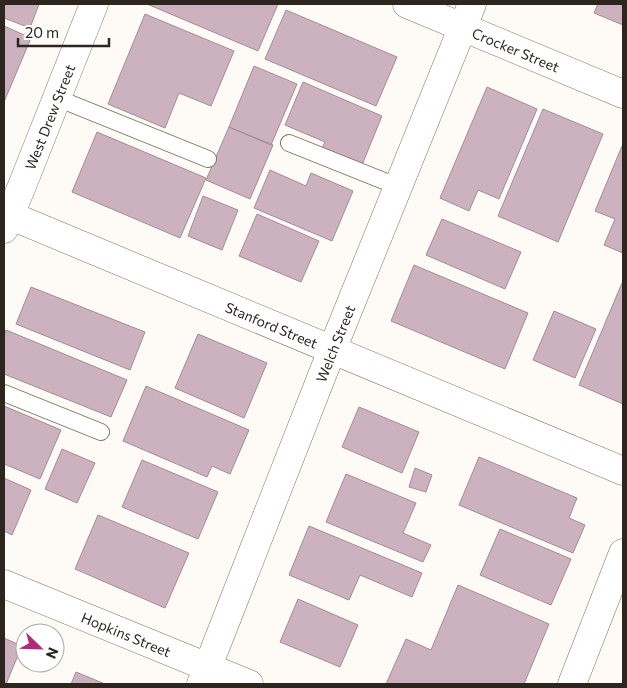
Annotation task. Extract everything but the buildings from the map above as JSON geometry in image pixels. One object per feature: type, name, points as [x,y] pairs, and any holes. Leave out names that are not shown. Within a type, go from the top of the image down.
[{"type":"street","name":"West Drew Street","points":[[6,219],[22,186],[94,4]]},
{"type":"street","name":"Crocker Street","points":[[407,4],[467,15],[623,94]]},
{"type":"street","name":"Welch Street","points":[[205,676],[332,350],[467,15]]},
{"type":"street","name":"Stanford Street","points":[[6,219],[332,350],[623,471]]},
{"type":"street","points":[[572,684],[623,553]]},
{"type":"street","name":"Hopkins Street","points":[[4,584],[205,676],[249,684]]},
{"type":"lane","points":[[57,98],[208,159]]},
{"type":"lane","points":[[289,143],[399,187]]},
{"type":"lane","points":[[4,394],[101,432]]}]
